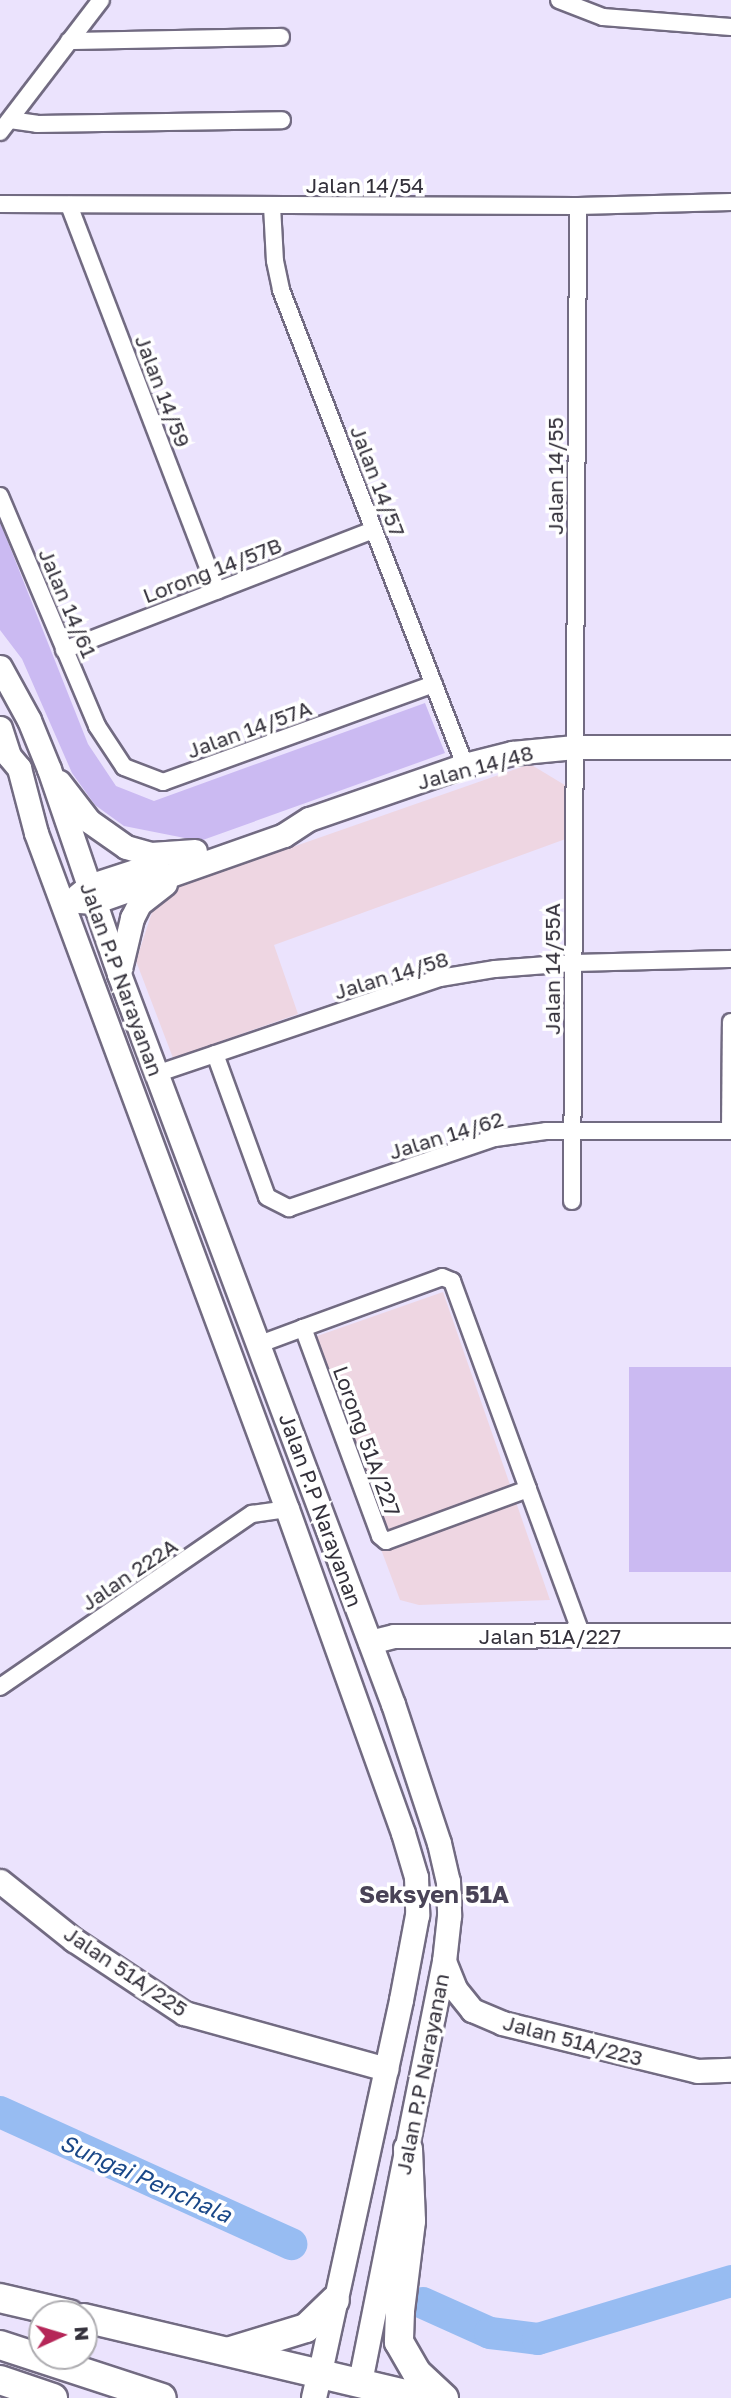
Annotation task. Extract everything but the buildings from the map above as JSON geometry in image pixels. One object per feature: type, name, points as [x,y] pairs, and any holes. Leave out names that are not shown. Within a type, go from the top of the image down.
[{"type":"highway","points":[[408,2149],[411,2221],[399,2342],[417,2373],[444,2398]]},
{"type":"highway","points":[[0,2298],[28,2304]]},
{"type":"highway","points":[[229,2351],[306,2328],[335,2300]]},
{"type":"highway","points":[[98,2321],[229,2351],[317,2385],[423,2398]]},
{"type":"highway","points":[[0,2345],[162,2398]]},
{"type":"highway","points":[[0,2380],[53,2398]]},
{"type":"main road","name":"Jalan P.P Narayanan","points":[[0,667],[29,720],[49,769],[86,896],[119,974],[260,1344],[370,1642],[427,1805],[445,1869],[449,1916],[444,1961],[358,2390]]},
{"type":"main road","name":"Jalan P.P Narayanan","points":[[0,728],[9,756],[19,768],[36,833],[287,1509],[403,1833],[416,1878],[417,1915],[317,2385]]},
{"type":"main road","name":"Jalan 14/48","points":[[86,896],[193,859],[284,835],[309,820],[465,765],[512,753],[575,747],[731,747]]},
{"type":"main road","points":[[19,768],[37,800],[67,888],[86,896],[76,919],[89,975]]},
{"type":"main road","points":[[49,769],[89,821],[126,847],[151,854],[193,859]]},
{"type":"main road","points":[[119,974],[132,918],[139,904],[193,859]]},
{"type":"main road","name":"Jalan 51A/227","points":[[370,1642],[394,1636],[731,1635]]},
{"type":"main road","name":"Jalan 51A/225","points":[[0,1881],[74,1940],[184,2013],[386,2069]]},
{"type":"main road","name":"Jalan 51A/223","points":[[444,1961],[456,1990],[472,2010],[502,2023],[697,2071],[731,2070]]},
{"type":"street","points":[[5,126],[100,0]]},
{"type":"street","points":[[559,0],[603,17],[731,27]]},
{"type":"street","points":[[69,41],[281,37]]},
{"type":"street","points":[[5,126],[282,120]]},
{"type":"street","name":"Jalan 14/54","points":[[0,204],[578,206],[731,202]]},
{"type":"street","name":"Jalan 14/59","points":[[69,205],[217,591]]},
{"type":"street","name":"Jalan 14/57","points":[[272,206],[275,261],[282,290],[465,765]]},
{"type":"street","name":"Jalan 14/55","points":[[575,747],[578,206]]},
{"type":"street","name":"Jalan 14/61","points":[[0,496],[97,726]]},
{"type":"street","name":"Lorong 14/57B","points":[[64,650],[374,530]]},
{"type":"street","name":"Jalan 14/57A","points":[[97,726],[124,767],[163,782],[434,684]]},
{"type":"street","name":"Jalan 14/55A","points":[[572,1196],[575,747]]},
{"type":"street","name":"Jalan 14/58","points":[[156,1074],[440,978],[495,969],[573,963],[731,959]]},
{"type":"street","name":"Jalan 14/62","points":[[215,1054],[267,1197],[289,1208],[495,1138],[546,1130],[730,1130],[731,1021]]},
{"type":"street","points":[[260,1344],[442,1277],[452,1281],[582,1636]]},
{"type":"street","name":"Lorong 51A/227","points":[[303,1328],[380,1536],[386,1541],[528,1489]]},
{"type":"street","name":"Jalan 222A","points":[[0,1687],[252,1514],[287,1509]]},
{"type":"shaded area","points":[[0,522],[88,744],[116,786],[154,801],[425,703],[445,753],[200,841],[124,826],[95,805],[72,773],[22,659],[0,630]]},
{"type":"shaded area","points":[[530,764],[568,787],[571,837],[274,945],[298,1014],[173,1058],[136,961],[158,894]]},
{"type":"shaded area","points":[[443,1292],[550,1600],[419,1605],[400,1600],[303,1341]]},
{"type":"shaded area","points":[[629,1367],[731,1367],[731,1572],[629,1572]]},
{"type":"waterway","name":"Sungai Penchala","points":[[0,2112],[291,2244]]},
{"type":"waterway","name":"Sungai Penchala","points":[[423,2303],[490,2333],[538,2339],[731,2281]]},
{"type":"district","name":"Seksyen 51A","points":[[434,1894]]}]
